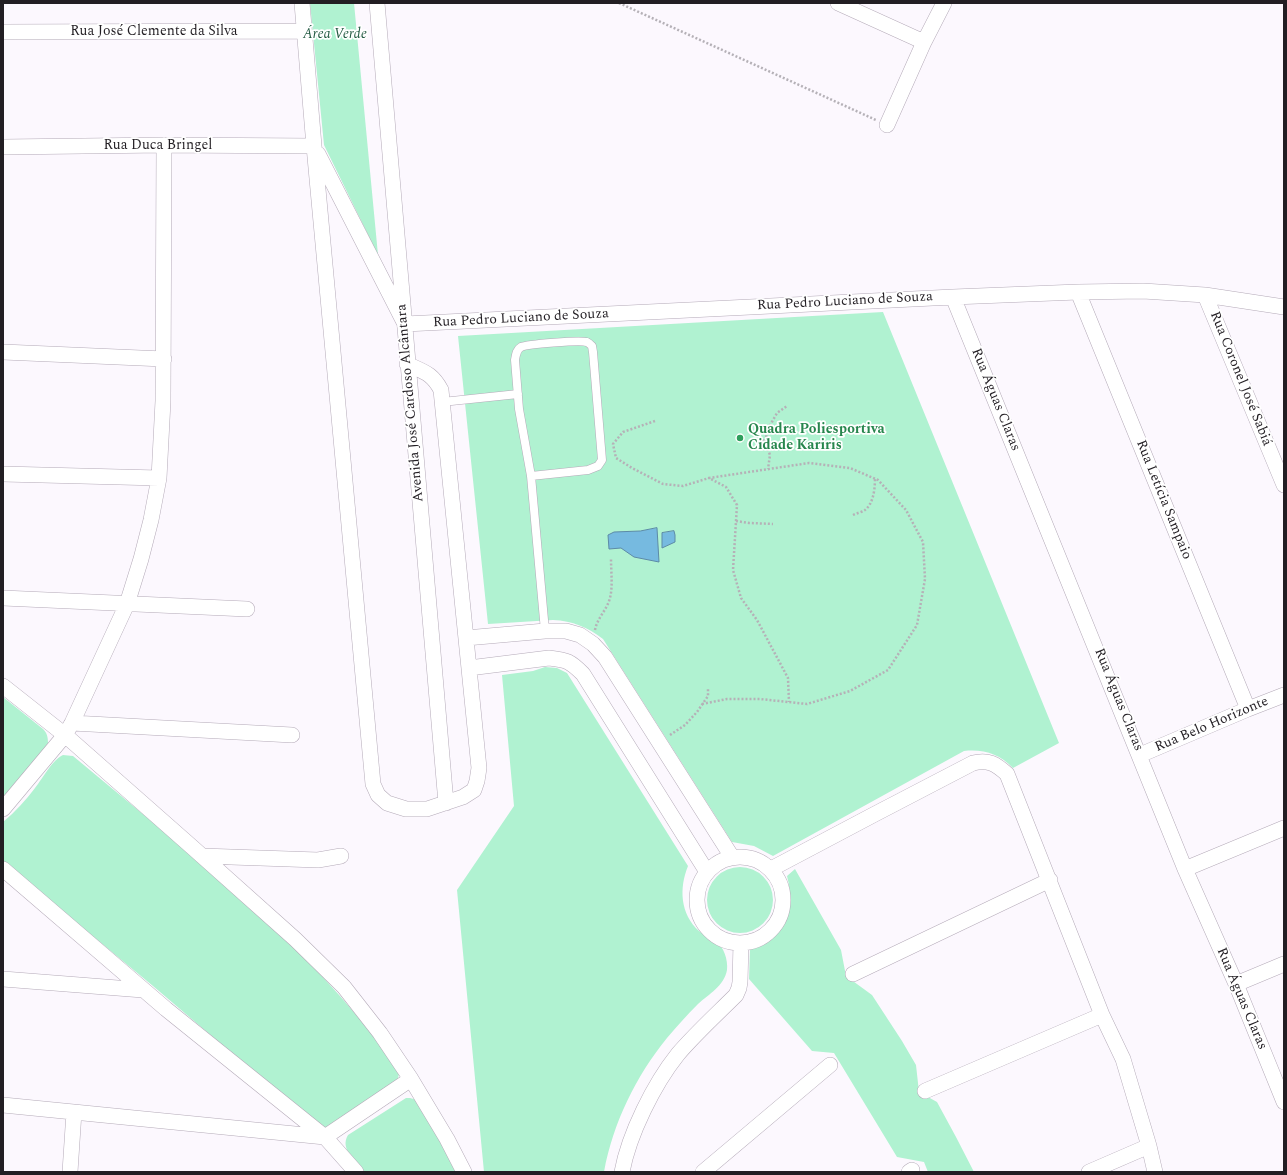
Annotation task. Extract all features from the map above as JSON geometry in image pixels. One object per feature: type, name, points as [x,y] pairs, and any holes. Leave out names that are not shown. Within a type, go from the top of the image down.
[{"type":"street","points":[[302,3],[373,784],[378,795],[387,803],[406,809],[427,810],[463,796],[474,790],[479,768],[441,390],[437,382],[431,376],[408,364]]},
{"type":"street","name":"Avenida José Cardoso Alcântara","points":[[377,3],[446,803]]},
{"type":"street","points":[[838,3],[924,42]]},
{"type":"street","points":[[888,125],[924,42],[944,3]]},
{"type":"street","name":"Rua José Clemente da Silva","points":[[3,32],[304,31]]},
{"type":"street","points":[[3,809],[68,729],[127,604],[151,520],[159,478],[163,401],[164,145]]},
{"type":"street","name":"Rua Duca Bringel","points":[[3,147],[164,145],[314,146]]},
{"type":"street","points":[[314,146],[405,324]]},
{"type":"street","name":"Rua Pedro Luciano de Souza","points":[[405,324],[1078,292],[1143,291],[1205,295],[1284,307]]},
{"type":"street","name":"Rua Letícia Sampaio","points":[[1078,292],[1248,709]]},
{"type":"street","name":"Rua Coronel José Sabiá","points":[[1205,295],[1284,485]]},
{"type":"street","name":"Rua Águas Claras","points":[[954,297],[1185,869],[1236,984],[1283,1098]]},
{"type":"street","points":[[3,352],[164,359]]},
{"type":"street","points":[[3,474],[159,478]]},
{"type":"street","points":[[3,598],[247,609]]},
{"type":"street","points":[[466,638],[545,631],[566,631],[580,635],[592,644],[605,657],[732,857]]},
{"type":"street","points":[[469,668],[549,658],[562,659],[572,663],[583,674],[707,872]]},
{"type":"street","points":[[3,686],[68,729],[202,856],[290,934],[344,987],[380,1034],[411,1079],[447,1139],[464,1172]]},
{"type":"street","name":"Rua Belo Horizonte","points":[[1140,756],[1284,695]]},
{"type":"street","points":[[68,729],[292,735]]},
{"type":"street","points":[[772,869],[973,763],[981,761],[990,762],[999,766],[1007,774],[1102,1015],[1122,1058],[1149,1146],[1155,1172]]},
{"type":"street","points":[[1185,869],[1284,828]]},
{"type":"street","points":[[202,856],[318,860],[341,856]]},
{"type":"street","points":[[732,857],[746,857],[760,861],[772,869],[780,881],[784,895],[783,910],[777,924],[767,934],[755,941],[741,943],[727,941],[714,935],[705,925],[698,912],[697,898],[700,884],[707,872],[718,864],[732,857]]},
{"type":"street","points":[[3,869],[143,990],[325,1137],[356,1172]]},
{"type":"street","points":[[854,974],[1050,880]]},
{"type":"street","points":[[622,1172],[635,1126],[662,1075],[678,1054],[736,995],[740,988],[741,943]]},
{"type":"street","points":[[1236,984],[1284,964]]},
{"type":"street","points":[[3,979],[143,990]]},
{"type":"street","points":[[925,1091],[1102,1015]]},
{"type":"street","points":[[703,1172],[830,1065]]},
{"type":"street","points":[[3,1105],[325,1137],[411,1079]]},
{"type":"street","points":[[70,1172],[74,1112]]},
{"type":"street","points":[[1089,1172],[1149,1146]]},
{"type":"lane","points":[[531,476],[588,470],[598,466],[602,460],[592,346],[586,342],[561,342],[528,345],[520,348],[516,352],[515,360],[519,409],[531,476],[545,631]]},
{"type":"lane","points":[[442,402],[518,394]]},
{"type":"path","points":[[620,3],[888,125]]},
{"type":"path","points":[[768,469],[770,455],[765,442],[769,427],[777,413],[787,406]]},
{"type":"path","points":[[656,421],[623,432],[613,444],[616,458],[663,484],[683,486],[708,478],[809,463],[850,468],[878,480],[906,510],[922,542],[925,579],[917,626],[888,670],[850,691],[807,704],[760,699],[727,699],[702,704]]},
{"type":"path","points":[[758,438],[765,442]]},
{"type":"path","points":[[708,478],[726,487],[737,505],[733,570],[741,598],[757,620],[788,678],[789,702]]},
{"type":"path","points":[[853,515],[866,509],[871,501],[875,490],[874,478]]},
{"type":"path","points":[[736,520],[749,523],[773,524]]},
{"type":"path","points":[[592,644],[596,624],[610,599],[611,559]]},
{"type":"path","points":[[659,742],[685,725],[708,696],[708,688]]},
{"type":"green space","name":"Área Verde","points":[[310,3],[354,3],[378,255],[324,145]]},
{"type":"green space","points":[[883,312],[1059,743],[1013,768],[997,756],[985,752],[964,751],[773,856],[754,846],[732,842],[603,639],[580,625],[553,620],[488,624],[458,336]]},
{"type":"green space","points":[[545,667],[557,668],[567,673],[688,866],[683,883],[683,900],[688,917],[699,931],[721,946],[727,962],[727,970],[723,981],[678,1025],[645,1068],[627,1101],[620,1118],[613,1136],[604,1172],[484,1172],[457,890],[514,806],[502,675],[533,671]]},
{"type":"green space","points":[[3,697],[43,729],[47,735],[48,743],[34,764],[3,800]]},
{"type":"green space","points":[[63,755],[73,756],[215,874],[310,963],[370,1031],[397,1067],[399,1074],[397,1082],[327,1128],[316,1125],[153,986],[3,862],[3,822],[24,801],[56,760]]},
{"type":"green space","points":[[734,867],[746,867],[753,869],[764,876],[771,887],[773,900],[771,913],[764,924],[753,931],[746,933],[734,933],[727,931],[716,924],[709,913],[707,906],[707,894],[709,887],[716,876],[727,869]]},
{"type":"green space","points":[[795,869],[841,950],[846,976],[872,995],[916,1065],[919,1092],[937,1102],[974,1172],[928,1172],[924,1162],[897,1157],[834,1053],[812,1051],[749,979],[750,950],[771,938],[784,921],[790,900],[787,876]]},
{"type":"green space","points":[[406,1098],[417,1100],[459,1172],[365,1172],[350,1155],[346,1146],[348,1135]]},
{"type":"water","points":[[657,528],[659,562],[634,557],[621,548],[609,549],[608,535],[614,532],[640,531]]},
{"type":"water","points":[[674,531],[675,542],[662,548],[662,533]]},
{"type":"place","name":"Quadra Poliesportiva Cidade Kariris","points":[[740,438]]}]
